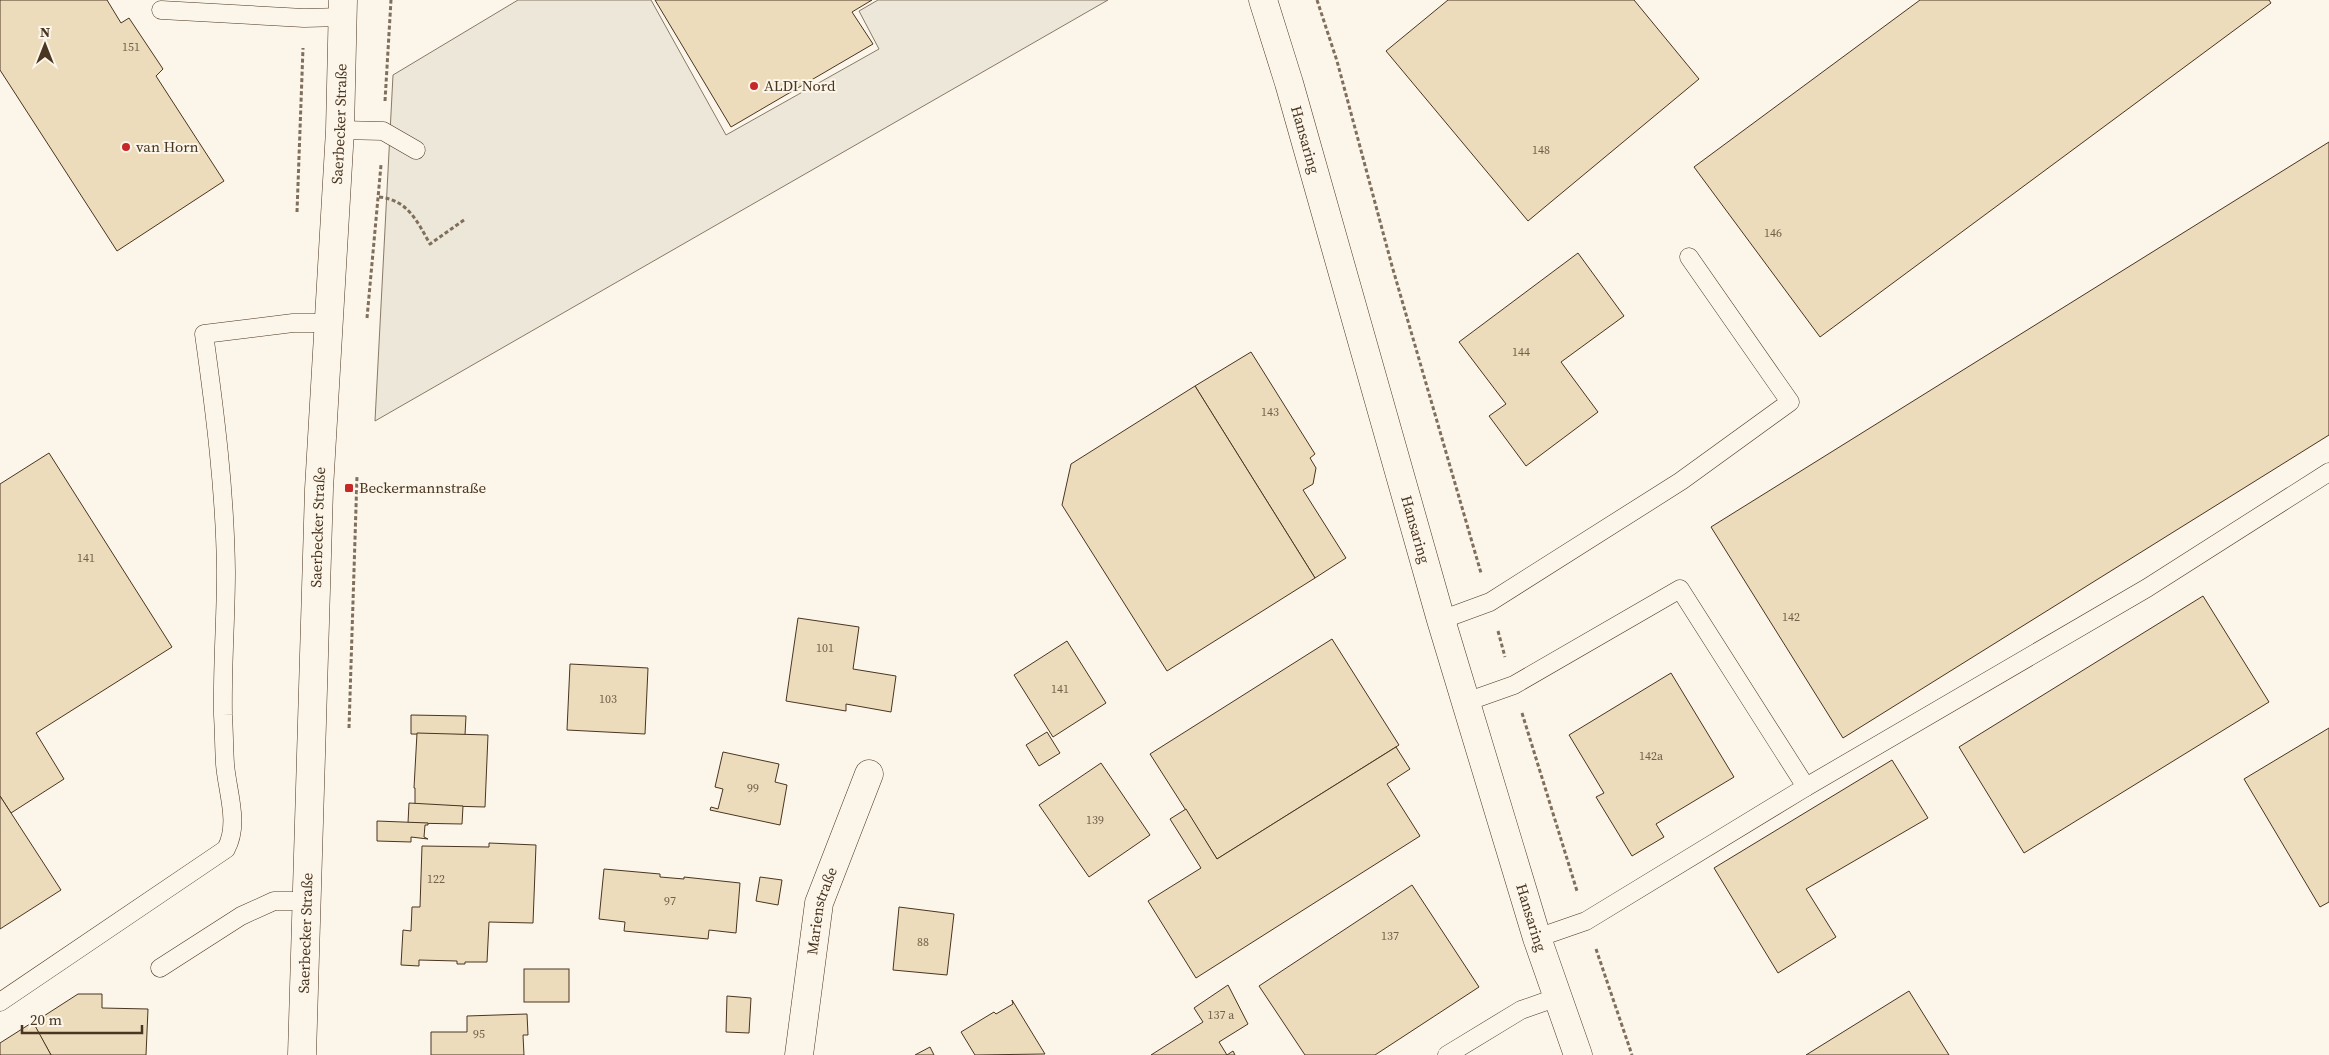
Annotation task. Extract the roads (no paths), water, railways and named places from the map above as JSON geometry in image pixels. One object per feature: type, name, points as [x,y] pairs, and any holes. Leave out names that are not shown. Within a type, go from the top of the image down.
[{"type":"street","name":"Hansaring","points":[[1263,0],[1289,83],[1441,620],[1538,938],[1578,1055]]},
{"type":"street","name":"Saerbecker Straße","points":[[302,1055],[319,489],[340,130],[343,9]]},
{"type":"street","name":"Marienstraße","points":[[799,1055],[819,904],[869,774]]},
{"type":"lane","points":[[161,10],[304,18],[343,9]]},
{"type":"lane","points":[[340,130],[383,131],[416,150]]},
{"type":"lane","points":[[1441,620],[1490,602],[1681,481],[1790,402],[1689,258]]},
{"type":"lane","points":[[0,1002],[226,849],[232,837],[232,812],[225,765],[223,710],[226,570],[217,431],[204,334],[293,323],[328,323]]},
{"type":"lane","points":[[1538,938],[1586,921],[1806,787],[2147,588],[2329,472]]},
{"type":"lane","points":[[1466,702],[1514,685],[1680,589],[1806,787]]},
{"type":"lane","points":[[160,968],[241,916],[274,902],[307,902]]},
{"type":"lane","points":[[1447,1055],[1521,1010],[1558,997]]},
{"type":"place","name":"ALDI Nord","points":[[754,86]]},
{"type":"place","name":"van Horn","points":[[126,147]]},
{"type":"place","name":"Beckermannstraße","points":[[349,488]]}]
